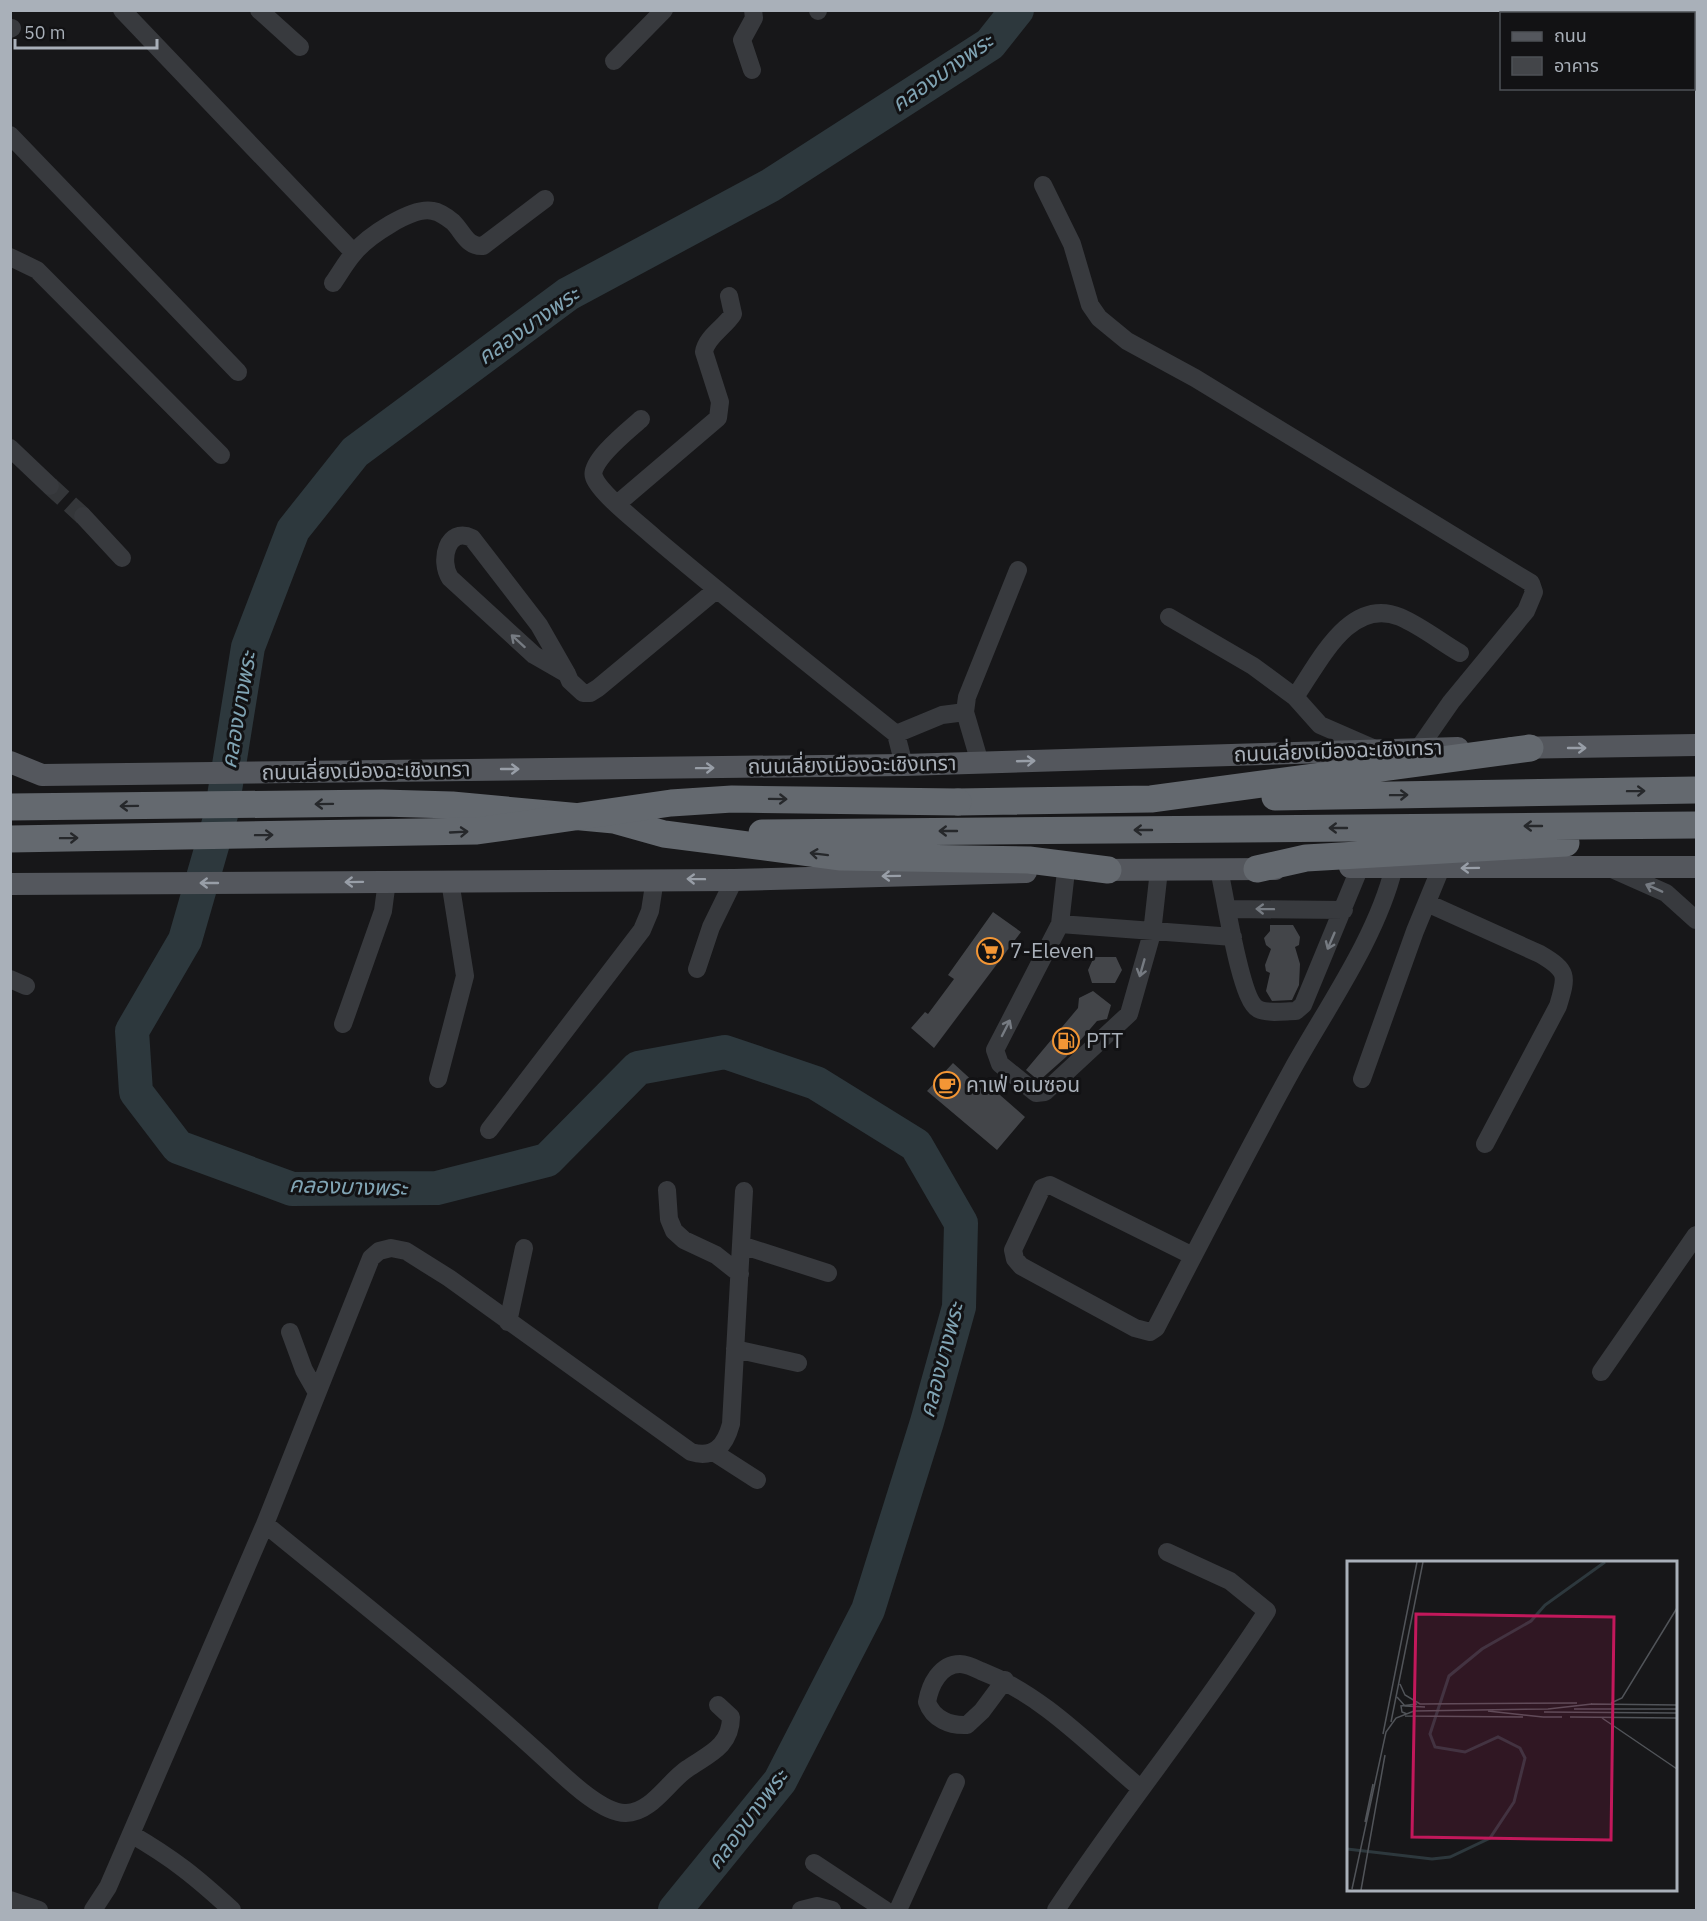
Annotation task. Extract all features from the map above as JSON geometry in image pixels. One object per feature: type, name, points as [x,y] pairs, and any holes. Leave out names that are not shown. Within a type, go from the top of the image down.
[{"type":"highway","points":[[10,839],[477,831],[671,803],[732,799],[958,802],[1151,799],[1530,748]]},
{"type":"highway","name":"ถนนเลี่ยงเมืองฉะเชิงเทรา","points":[[1151,799],[1696,790]]},
{"type":"highway","points":[[10,807],[382,803],[506,809],[614,820],[664,834],[841,856],[1029,860],[1108,870]]},
{"type":"highway","points":[[664,834],[1696,825]]},
{"type":"highway","points":[[1257,869],[1306,858],[1696,836]]},
{"type":"main road","name":"ถนนเลี่ยงเมืองฉะเชิงเทรา","points":[[10,762],[42,776],[283,771],[904,765],[1419,748],[1696,746]]},
{"type":"main road","points":[[10,775],[42,776]]},
{"type":"main road","points":[[14,883],[734,880],[1108,870],[1696,867]]},
{"type":"street","points":[[122,10],[354,253]]},
{"type":"street","points":[[259,10],[300,47]]},
{"type":"street","points":[[614,61],[664,10]]},
{"type":"street","points":[[752,70],[742,40],[754,18],[753,10]]},
{"type":"street","points":[[10,135],[238,372]]},
{"type":"street","points":[[1043,185],[1072,244],[1090,305],[1099,318],[1127,341],[1195,378],[1531,583],[1534,592],[1526,610],[1451,702],[1419,748]]},
{"type":"street","points":[[333,283],[354,253],[385,227],[432,210],[452,222],[469,243],[475,247],[483,246],[545,199]]},
{"type":"street","points":[[10,257],[37,270],[221,455]]},
{"type":"street","points":[[617,504],[718,418],[720,402],[704,352],[705,345],[733,314],[729,296]]},
{"type":"street","points":[[641,419],[598,460],[593,470],[594,477],[617,504],[716,590],[896,734],[904,765]]},
{"type":"street","points":[[10,448],[50,486]]},
{"type":"street","points":[[82,516],[122,558]]},
{"type":"street","points":[[567,674],[534,655],[450,578],[444,569],[444,561],[450,541],[455,536],[464,534],[472,538],[539,625],[567,674],[583,693],[590,693],[716,590]]},
{"type":"street","points":[[980,763],[965,712],[973,679],[1018,570]]},
{"type":"street","points":[[1295,697],[1341,632],[1362,616],[1380,612],[1400,617],[1460,653]]},
{"type":"street","points":[[1169,617],[1253,666],[1295,697],[1320,725],[1377,750]]},
{"type":"street","points":[[896,734],[942,715],[965,712]]},
{"type":"street","points":[[1605,748],[1696,739]]},
{"type":"street","points":[[1605,866],[1666,893],[1696,920]]},
{"type":"street","points":[[1219,870],[1249,1001],[1258,1009],[1296,1011],[1304,1005],[1360,867]]},
{"type":"street","points":[[1193,1256],[1050,1185],[1042,1188],[1013,1250],[1015,1259],[1021,1266],[1135,1328],[1150,1332],[1156,1328],[1193,1256],[1254,1137],[1387,896],[1394,867]]},
{"type":"street","points":[[1362,1079],[1441,868]]},
{"type":"street","points":[[1066,871],[1060,924],[995,1050],[1000,1064],[1036,1093],[1045,1092],[1129,1014],[1152,933],[1159,870]]},
{"type":"street","points":[[489,1130],[642,930],[650,911],[655,879]]},
{"type":"street","points":[[697,969],[711,927],[734,880]]},
{"type":"street","points":[[343,1024],[383,911],[387,881]]},
{"type":"street","points":[[438,1079],[465,976],[450,881]]},
{"type":"street","points":[[1427,903],[1540,954],[1557,964],[1563,971],[1565,982],[1558,1006],[1485,1144]]},
{"type":"street","points":[[1228,909],[1344,910]]},
{"type":"street","points":[[1060,924],[1233,938]]},
{"type":"street","points":[[667,1190],[669,1219],[674,1231],[684,1240],[716,1256],[740,1274]]},
{"type":"street","points":[[93,1911],[108,1887],[265,1524],[364,1270],[371,1258],[379,1251],[391,1248],[406,1251],[449,1278],[691,1452],[704,1455],[715,1453],[727,1439],[731,1424],[744,1191]]},
{"type":"street","points":[[1601,1372],[1696,1234]]},
{"type":"street","points":[[741,1245],[828,1273]]},
{"type":"street","points":[[508,1322],[524,1248]]},
{"type":"street","points":[[290,1332],[304,1370],[316,1391]]},
{"type":"street","points":[[735,1349],[798,1363]]},
{"type":"street","points":[[715,1453],[757,1480]]},
{"type":"street","points":[[265,1524],[483,1702],[570,1781],[606,1808],[625,1814],[644,1808],[678,1775],[719,1750],[731,1725],[731,1717],[718,1705]]},
{"type":"street","points":[[1056,1911],[1140,1788],[1226,1675],[1267,1611],[1230,1581],[1167,1552]]},
{"type":"street","points":[[1005,1680],[1032,1696],[1140,1788]]},
{"type":"street","points":[[898,1911],[956,1782]]},
{"type":"street","points":[[131,1834],[174,1859],[204,1882],[232,1911]]},
{"type":"street","points":[[814,1863],[885,1911]]},
{"type":"street","points":[[10,1900],[39,1911]]},
{"type":"street","points":[[801,1911],[817,1906],[832,1911]]},
{"type":"building","points":[[993,912],[1021,932],[934,1048],[911,1028],[925,1012],[928,1014],[954,979],[948,975]]},
{"type":"building","points":[[1270,925],[1293,925],[1300,937],[1299,945],[1295,947],[1300,964],[1299,985],[1292,1000],[1272,1001],[1266,991],[1270,973],[1266,971],[1265,965],[1271,949],[1266,945],[1264,938],[1270,931]]},
{"type":"building","points":[[1094,957],[1116,957],[1122,970],[1115,983],[1092,983],[1088,970]]},
{"type":"building","points":[[1093,991],[1111,1005],[1107,1019],[1097,1021],[1066,1057],[1039,1081],[1026,1070],[1078,1008],[1079,998]]},
{"type":"building","points":[[953,1063],[987,1094],[992,1088],[1025,1117],[997,1150],[927,1091]]},
{"type":"waterway","name":"คลองบางพระ","points":[[675,1910],[780,1781],[868,1610],[927,1422],[959,1307],[961,1223],[916,1145],[816,1083],[725,1052],[638,1068],[547,1160],[437,1188],[292,1189],[178,1147],[136,1092],[132,1031],[185,940],[221,815],[248,647],[293,530],[355,452],[568,294],[771,185],[990,44],[1017,10]]},
{"type":"tunnel","points":[[50,486],[83,516]]},
{"type":"place","name":"7-Eleven","points":[[990,951]]},
{"type":"place","name":"PTT","points":[[1066,1041]]},
{"type":"place","name":"คาเฟ่ อเมซอน","points":[[947,1085]]}]
